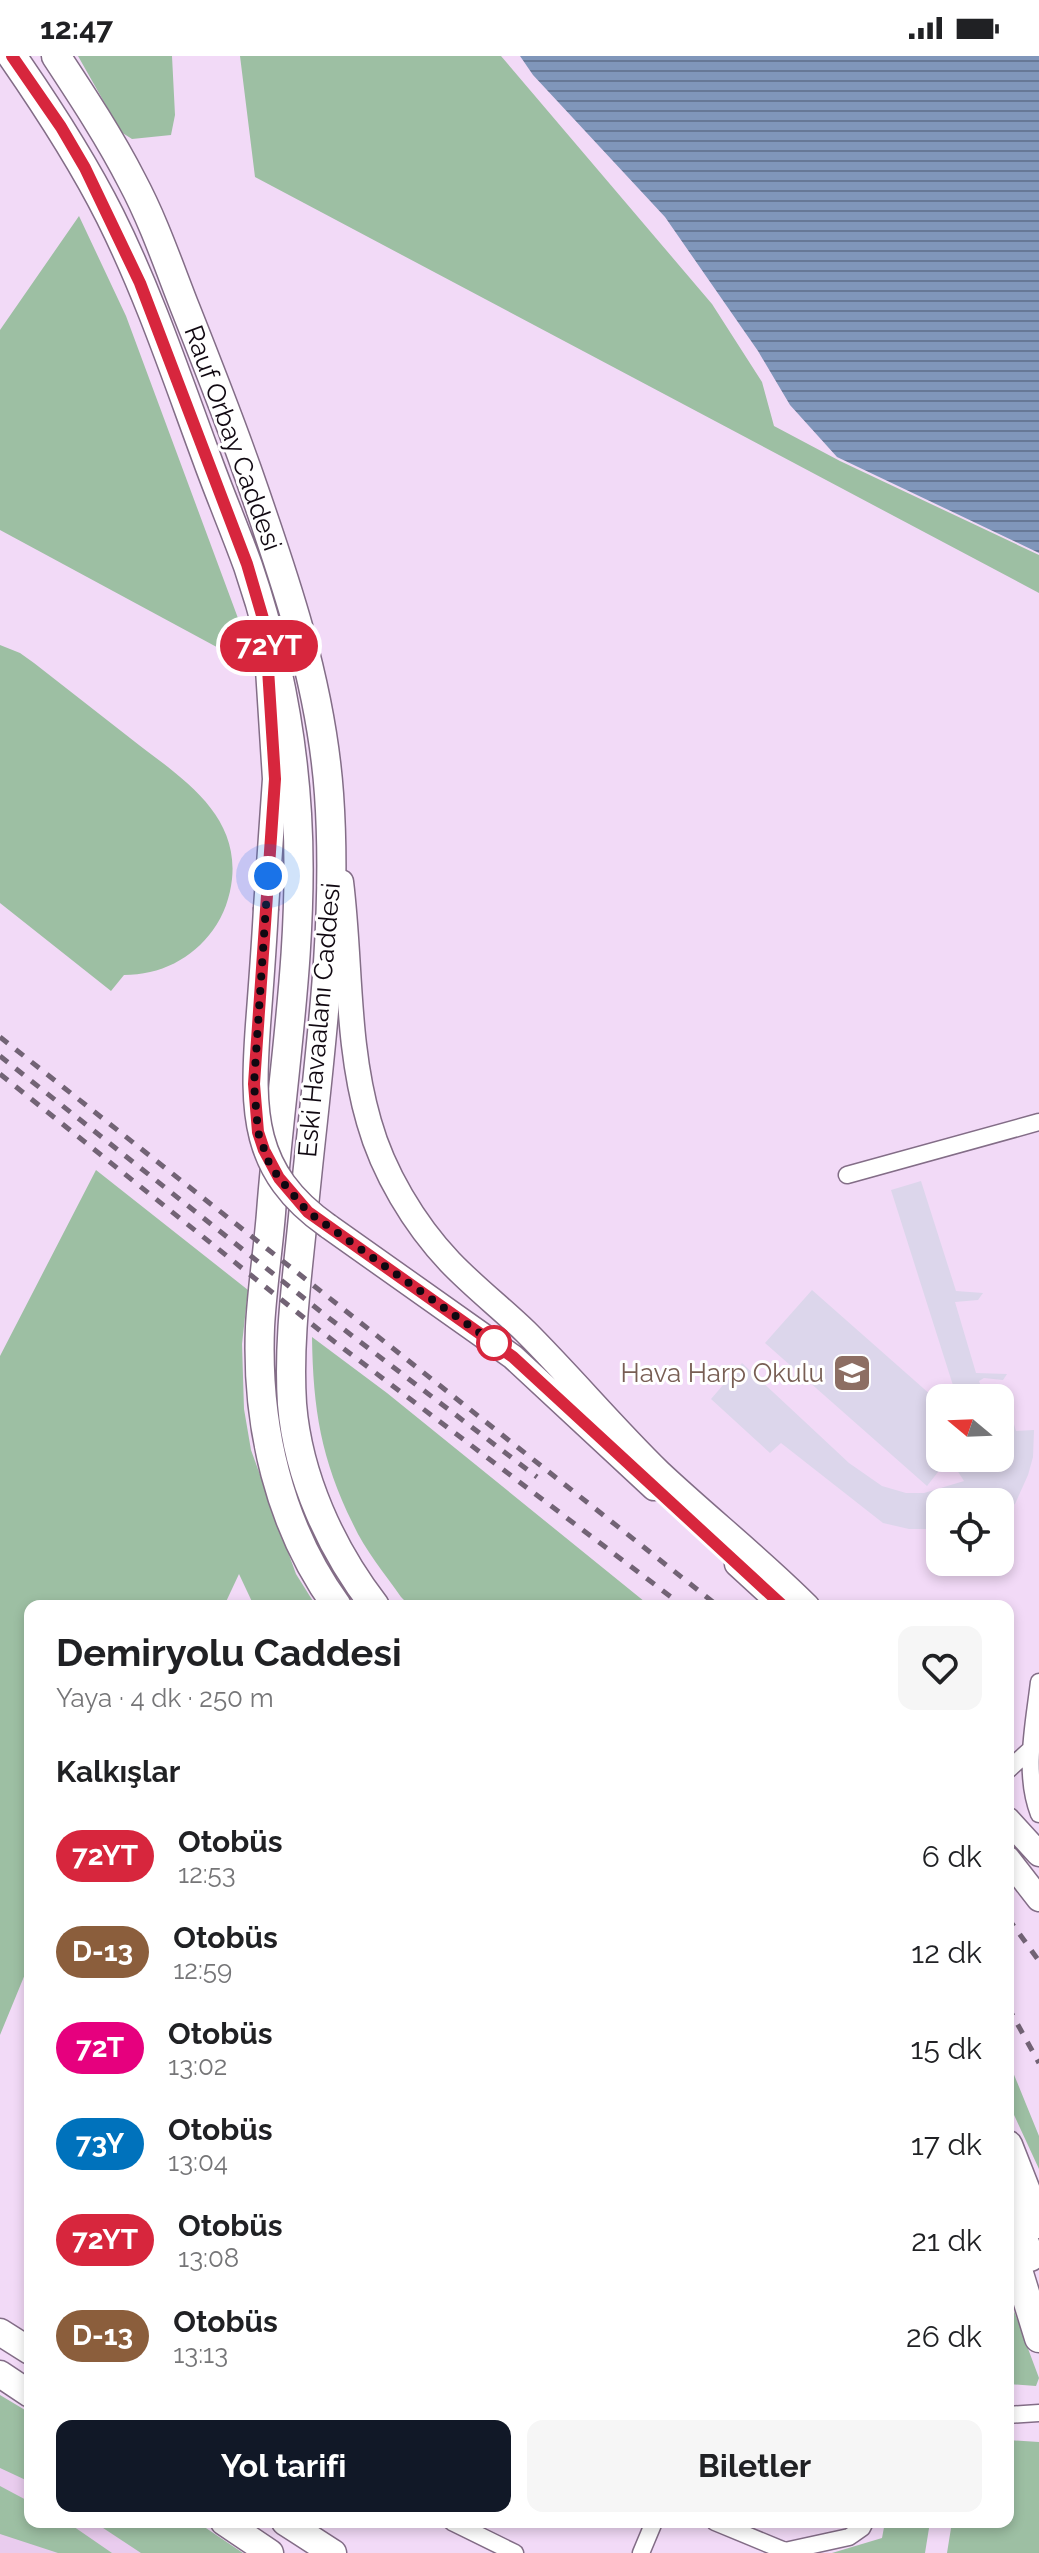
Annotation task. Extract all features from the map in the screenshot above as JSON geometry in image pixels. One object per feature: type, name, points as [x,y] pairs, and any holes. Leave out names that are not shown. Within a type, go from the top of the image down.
[{"type":"highway","name":"Rauf Orbay Caddesi","points":[[12,56],[85,168],[140,283],[247,564],[269,639]]},
{"type":"highway","name":"Rauf Orbay Caddesi","points":[[56,56],[99,122],[144,204],[231,425],[293,602],[320,717],[332,847]]},
{"type":"highway","name":"Eski Havaalanı Caddesi","points":[[269,639],[294,764],[299,869],[295,956],[261,1311],[261,1401],[276,1477],[288,1514],[306,1556],[333,1600]]},
{"type":"highway","name":"Eski Havaalanı Caddesi","points":[[332,847],[328,957],[294,1310],[292,1407],[311,1491],[353,1578],[370,1600]]},
{"type":"highway","points":[[1014,2137],[1039,2188]]},
{"type":"highway","points":[[1014,2160],[1039,2224]]},
{"type":"highway","points":[[1014,2214],[1039,2283]]},
{"type":"highway","points":[[1014,2257],[1039,2338]]},
{"type":"main road","points":[[269,639],[275,779],[254,1084],[258,1132],[264,1150],[279,1178],[308,1212],[513,1357],[777,1600]]},
{"type":"main road","points":[[332,847],[346,921],[347,982],[354,1058],[369,1124],[387,1170],[420,1224],[448,1260],[525,1331],[658,1470],[800,1600]]},
{"type":"main road","points":[[1014,1827],[1039,1854]]},
{"type":"main road","points":[[1014,1867],[1039,1899]]},
{"type":"main road","points":[[0,2332],[24,2347]]},
{"type":"main road","points":[[0,2374],[24,2390]]},
{"type":"main road","points":[[233,2528],[270,2553]]},
{"type":"main road","points":[[294,2528],[333,2553]]},
{"type":"street","points":[[847,1175],[1039,1122]]},
{"type":"street","points":[[1037,1805],[1031,1749],[1039,1682]]},
{"type":"street","points":[[1014,1765],[1031,1749]]},
{"type":"street","points":[[1014,2415],[1039,2413]]},
{"type":"street","points":[[464,2528],[515,2553]]},
{"type":"street","points":[[641,2553],[651,2528]]},
{"type":"street","points":[[729,2528],[785,2551],[849,2537],[862,2528]]},
{"type":"shaded area","points":[[921,1181],[956,1291],[983,1293],[978,1300],[955,1302],[976,1373],[1007,1374],[1003,1380],[984,1378],[979,1381],[980,1384],[953,1384],[891,1190]]},
{"type":"shaded area","name":"Hava Harp Okulu","points":[[812,1290],[926,1391],[926,1472],[938,1472],[927,1486],[765,1343]]},
{"type":"shaded area","name":"Hava Harp Okulu","points":[[742,1363],[849,1463],[882,1486],[906,1493],[926,1492],[926,1529],[883,1523],[781,1443],[770,1453],[711,1399]]},
{"type":"shaded area","name":"Hava Harp Okulu","points":[[1014,1424],[1016,1431],[1034,1430],[1033,1457],[1015,1504],[1014,1488],[941,1488],[964,1481],[958,1472],[1014,1472]]},
{"type":"shaded area","points":[[0,2459],[24,2473],[24,2528],[123,2528],[167,2553],[0,2553]]},
{"type":"green space","points":[[78,56],[172,56],[175,115],[171,135],[132,139],[121,132]]},
{"type":"green space","points":[[240,56],[501,56],[712,304],[762,382],[774,426],[840,461],[1039,555],[1039,593],[255,177]]},
{"type":"green space","points":[[79,216],[126,316],[242,629],[250,665],[0,530],[0,330]]},
{"type":"green space","points":[[0,645],[34,663],[167,766],[201,797],[226,833],[232,855],[232,879],[226,906],[213,930],[185,957],[150,972],[124,975],[111,991],[0,903]]},
{"type":"green space","points":[[96,1170],[248,1290],[242,1344],[244,1409],[251,1450],[296,1574],[312,1600],[251,1600],[239,1574],[227,1600],[24,1600],[24,1977],[0,2035],[0,1356]]},
{"type":"green space","points":[[312,1337],[387,1393],[643,1600],[404,1600],[363,1543],[342,1500],[326,1455],[314,1387]]},
{"type":"green space","points":[[1014,2075],[1039,2136],[1039,2169],[1014,2115]]},
{"type":"green space","points":[[1014,2311],[1039,2378],[1036,2386],[1014,2384]]},
{"type":"green space","points":[[0,2395],[24,2409],[24,2479],[0,2468]]},
{"type":"green space","points":[[1014,2440],[1039,2442],[1039,2553],[947,2553],[951,2528],[1014,2528]]},
{"type":"green space","points":[[0,2486],[24,2499],[24,2528],[76,2528],[112,2553],[58,2553],[0,2534]]},
{"type":"green space","points":[[103,2528],[206,2528],[243,2553],[141,2553]]},
{"type":"green space","points":[[884,2528],[929,2528],[925,2553],[832,2553],[882,2538]]},
{"type":"water","points":[[520,56],[1039,56],[1039,553],[837,457],[790,405],[758,351],[665,217],[533,75]]},
{"type":"railway","points":[[0,1037],[710,1600]]},
{"type":"railway","points":[[0,1056],[325,1315],[537,1477]]},
{"type":"railway","points":[[0,1074],[323,1333],[675,1600]]},
{"type":"railway","points":[[1014,1926],[1039,1961]]},
{"type":"railway","points":[[1014,2018],[1039,2063]]},
{"type":"bus line","name":"72YT","points":[[12,56],[61,127],[112,219],[168,354],[247,564],[269,639],[275,779],[254,1084],[258,1132],[269,1163],[308,1212],[513,1357],[776,1600]]},
{"type":"place","name":"Hava Harp Okulu","points":[[852,1373]]},
{"type":"route","points":[[268,876],[254,1084],[258,1132],[269,1163],[308,1212],[494,1343]]}]
